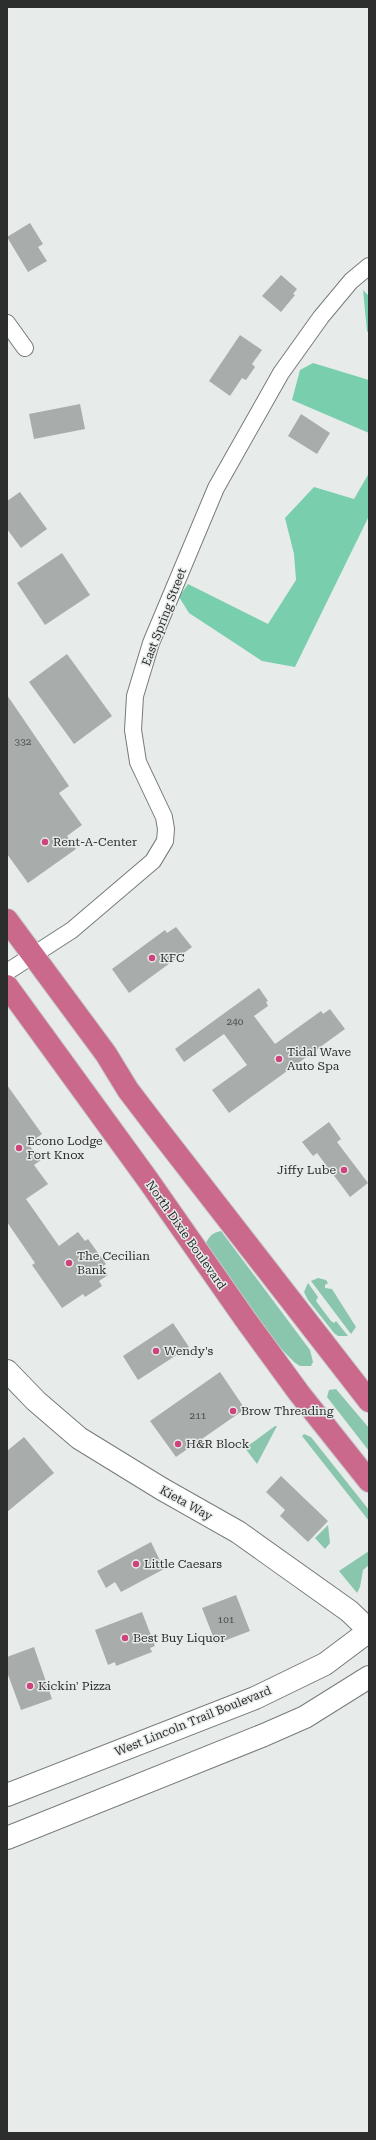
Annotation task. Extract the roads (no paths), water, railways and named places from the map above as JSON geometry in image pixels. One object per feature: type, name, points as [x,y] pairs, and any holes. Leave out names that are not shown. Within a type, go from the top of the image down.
[{"type":"highway","points":[[7,920],[34,954],[157,1128],[369,1401]]},
{"type":"highway","name":"North Dixie Boulevard","points":[[7,986],[148,1180],[245,1319],[299,1393],[369,1481]]},
{"type":"main road","name":"Kieta Way","points":[[7,1371],[36,1400],[79,1438],[162,1489],[238,1532],[349,1611],[369,1630]]},
{"type":"main road","name":"West Lincoln Trail Boulevard","points":[[7,1795],[255,1698],[325,1664],[369,1630]]},
{"type":"main road","points":[[7,1838],[264,1736],[305,1717],[369,1677]]},
{"type":"street","name":"East Spring Street","points":[[7,972],[72,930],[153,861],[165,841],[166,829],[164,817],[138,762],[132,730],[135,696],[151,643],[216,488],[281,374],[321,317],[351,281],[369,266]]},
{"type":"street","points":[[7,323],[25,348]]},
{"type":"place","name":"Rent-A-Center","points":[[45,842]]},
{"type":"place","name":"KFC","points":[[152,958]]},
{"type":"place","name":"Tidal Wave Auto Spa","points":[[279,1059]]},
{"type":"place","name":"Econo Lodge Fort Knox","points":[[19,1148]]},
{"type":"place","name":"Jiffy Lube","points":[[344,1170]]},
{"type":"place","name":"The Cecilian Bank","points":[[69,1263]]},
{"type":"place","name":"Wendy's","points":[[156,1351]]},
{"type":"place","name":"Brow Threading","points":[[233,1411]]},
{"type":"place","name":"H&R Block","points":[[178,1444]]},
{"type":"place","name":"Little Caesars","points":[[136,1564]]},
{"type":"place","name":"Best Buy Liquor","points":[[125,1638]]},
{"type":"place","name":"Kickin' Pizza","points":[[30,1686]]}]
